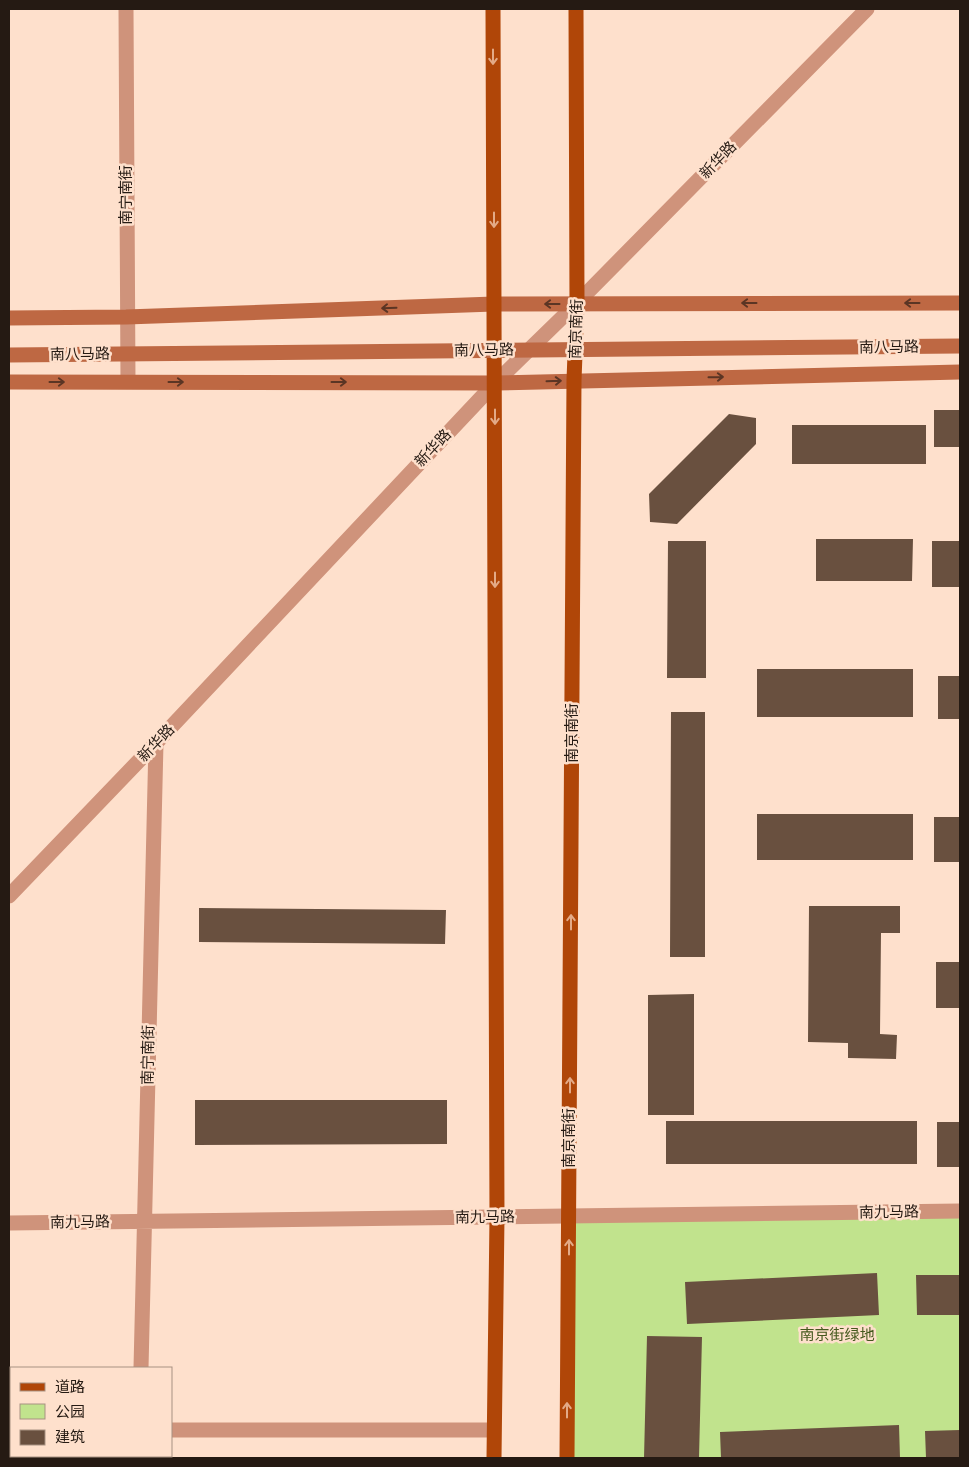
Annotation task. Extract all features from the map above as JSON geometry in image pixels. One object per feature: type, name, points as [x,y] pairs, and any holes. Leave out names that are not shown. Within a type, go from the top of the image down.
[{"type":"main road","points":[[493,9],[497,1217],[494,1458]]},
{"type":"main road","name":"南京南街","points":[[567,1458],[574,380],[577,303],[576,9]]},
{"type":"main road","points":[[9,318],[126,317],[494,304],[960,303]]},
{"type":"main road","name":"南八马路","points":[[9,355],[960,346]]},
{"type":"main road","name":"南八马路","points":[[9,382],[495,383],[960,372]]},
{"type":"street","name":"南宁南街","points":[[126,9],[126,317],[128,381]]},
{"type":"street","name":"新华路","points":[[9,896],[495,383],[577,303],[866,9]]},
{"type":"street","name":"南宁南街","points":[[141,1367],[156,743]]},
{"type":"street","name":"南九马路","points":[[9,1222],[960,1211]]},
{"type":"street","points":[[172,1430],[493,1430]]},
{"type":"green space","name":"南京街绿地","points":[[960,1211],[960,1458],[567,1458],[569,1216]]},
{"type":"building","points":[[934,410],[960,410],[960,447],[934,447]]},
{"type":"building","points":[[729,414],[756,418],[756,444],[677,524],[650,522],[649,494]]},
{"type":"building","points":[[792,425],[926,425],[926,464],[792,464]]},
{"type":"building","points":[[816,539],[913,539],[912,581],[816,581]]},
{"type":"building","points":[[668,541],[706,541],[706,678],[667,678]]},
{"type":"building","points":[[932,541],[960,541],[960,587],[932,587]]},
{"type":"building","points":[[757,669],[913,669],[913,717],[757,717]]},
{"type":"building","points":[[938,676],[960,676],[960,719],[938,719]]},
{"type":"building","points":[[671,712],[705,712],[705,957],[670,957]]},
{"type":"building","points":[[757,814],[913,814],[913,860],[757,860]]},
{"type":"building","points":[[934,817],[960,817],[960,862],[934,862]]},
{"type":"building","points":[[809,906],[900,906],[900,933],[881,933],[880,1034],[897,1035],[896,1059],[848,1058],[848,1043],[808,1042]]},
{"type":"building","points":[[199,908],[446,910],[445,944],[199,942]]},
{"type":"building","points":[[936,962],[960,962],[960,1008],[936,1008]]},
{"type":"building","points":[[694,994],[694,1115],[648,1115],[648,995]]},
{"type":"building","points":[[195,1100],[447,1100],[447,1144],[195,1145]]},
{"type":"building","points":[[666,1121],[917,1121],[917,1164],[666,1164]]},
{"type":"building","points":[[937,1122],[960,1122],[960,1167],[937,1167]]},
{"type":"building","points":[[877,1273],[879,1315],[687,1324],[685,1282]]},
{"type":"building","points":[[916,1275],[960,1275],[960,1315],[917,1315]]},
{"type":"building","points":[[647,1336],[702,1337],[699,1458],[644,1458]]},
{"type":"building","points":[[899,1425],[900,1458],[721,1458],[720,1432]]},
{"type":"building","points":[[960,1430],[960,1458],[926,1458],[925,1431]]}]
